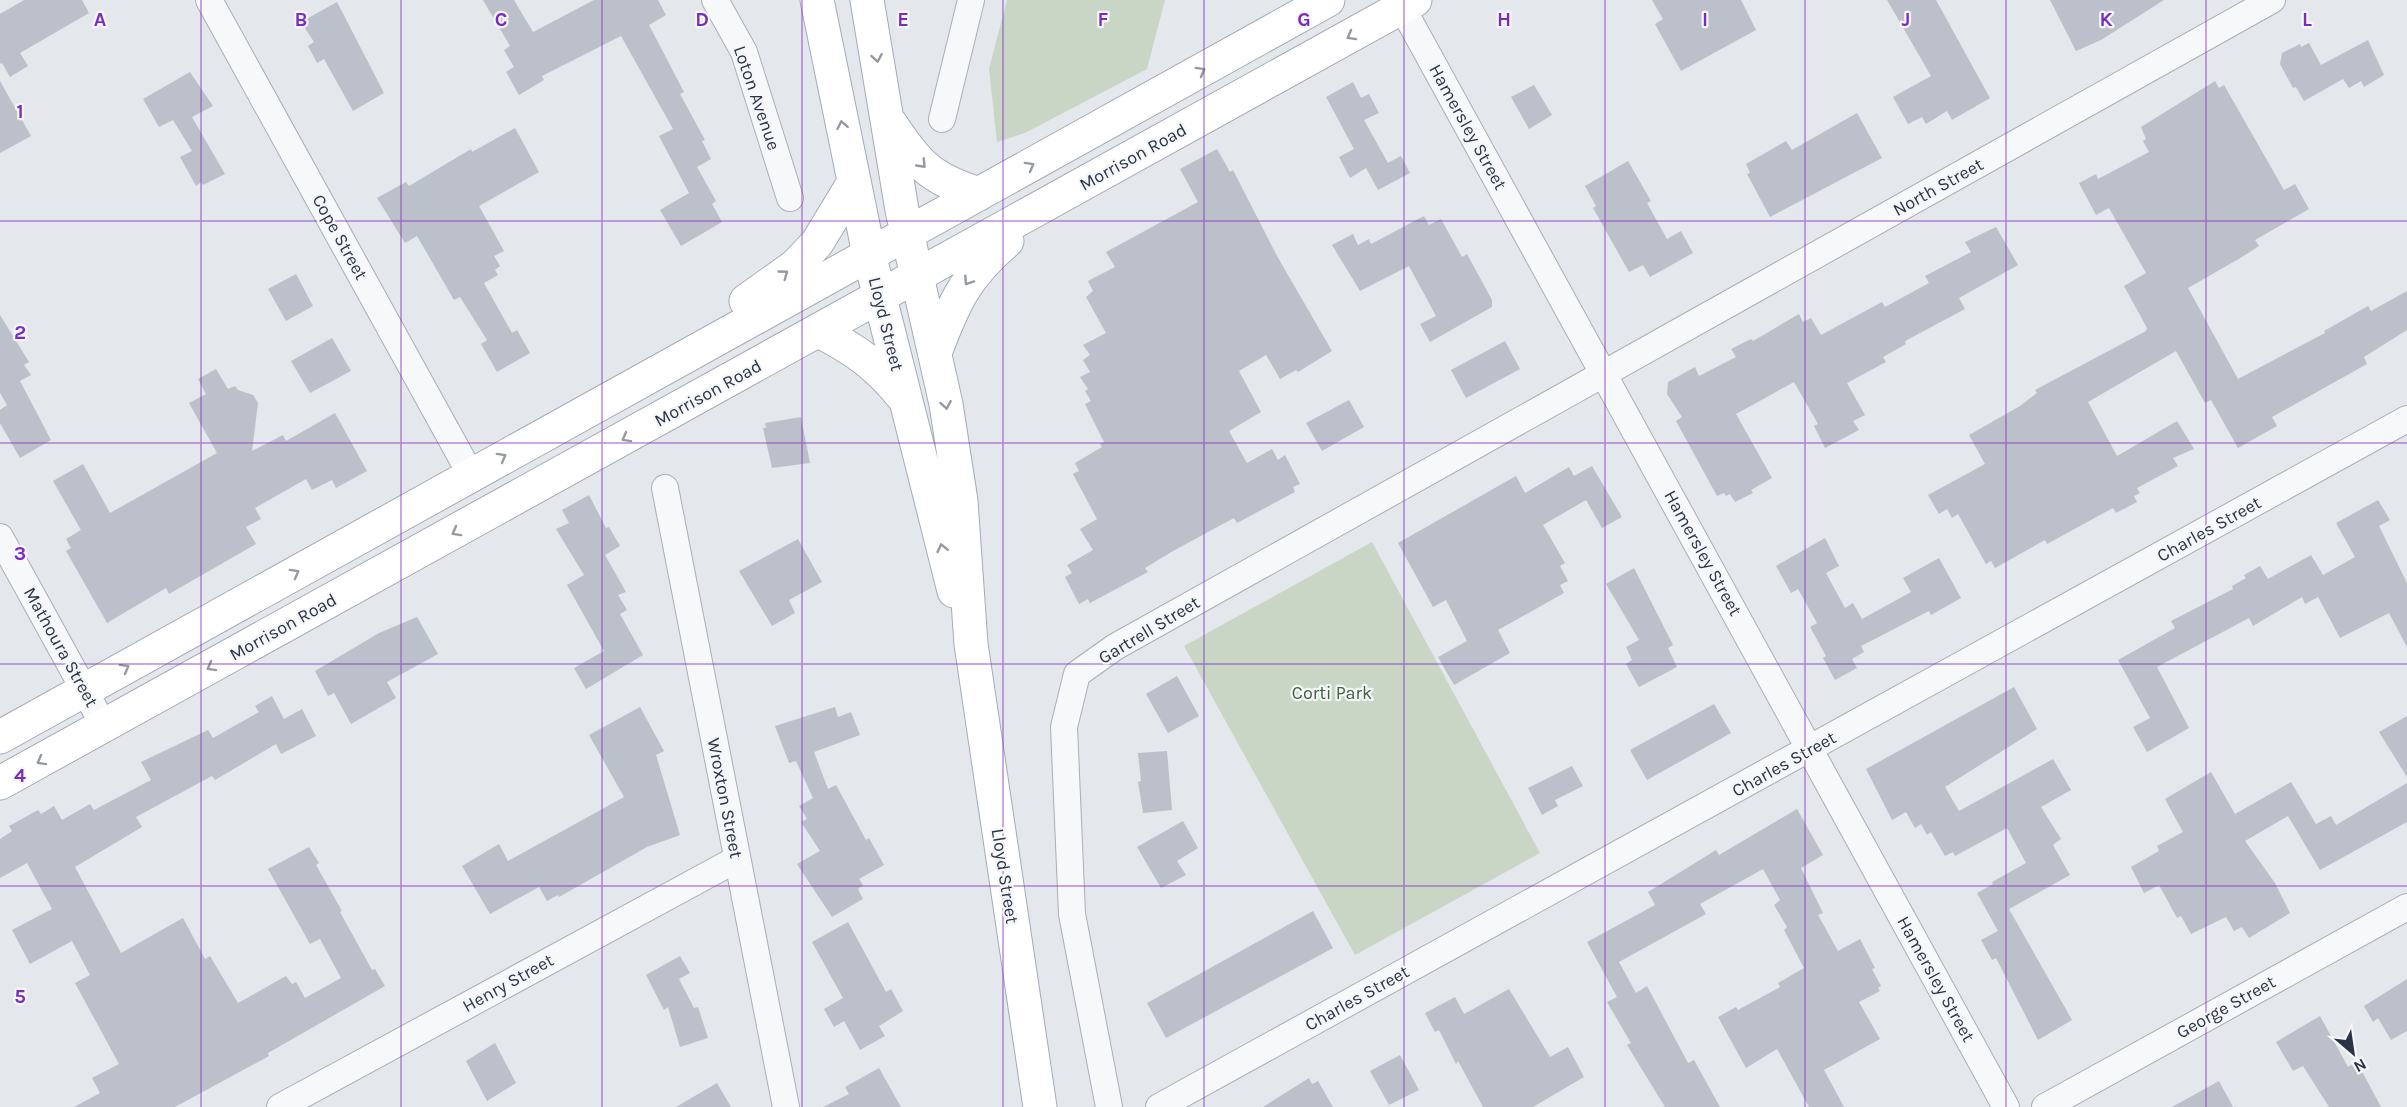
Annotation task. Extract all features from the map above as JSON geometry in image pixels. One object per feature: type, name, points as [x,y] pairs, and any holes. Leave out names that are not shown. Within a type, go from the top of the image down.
[{"type":"main road","name":"Lloyd Street","points":[[817,0],[869,254],[946,568],[971,644]]},
{"type":"main road","name":"Lloyd Street","points":[[867,0],[907,235],[935,353],[961,501],[971,644],[1040,1107]]},
{"type":"main road","points":[[0,737],[1328,0]]},
{"type":"main road","name":"Morrison Road","points":[[0,783],[918,278],[1405,2]]},
{"type":"main road","points":[[887,117],[924,168],[948,184],[979,194]]},
{"type":"main road","points":[[692,352],[715,321],[795,266],[817,243],[854,183]]},
{"type":"main road","points":[[935,353],[950,312],[966,283],[981,263],[1020,230],[1038,210]]},
{"type":"main road","points":[[819,331],[853,348],[881,370],[906,401]]},
{"type":"street","name":"Cope Street","points":[[209,0],[471,475]]},
{"type":"street","name":"Loton Avenue","points":[[715,0],[744,52],[790,198]]},
{"type":"street","points":[[942,119],[971,0]]},
{"type":"street","name":"North Street","points":[[1604,374],[2272,0]]},
{"type":"street","name":"Hamersley Street","points":[[1405,2],[1604,374],[2006,1107]]},
{"type":"street","name":"Gartrell Street","points":[[1109,1107],[1072,914],[1064,727],[1077,674],[1115,647],[1604,374]]},
{"type":"street","name":"Charles Street","points":[[1159,1107],[2407,419]]},
{"type":"street","name":"Wroxton Street","points":[[665,488],[786,1107]]},
{"type":"street","name":"Mathoura Street","points":[[0,537],[104,726]]},
{"type":"street","name":"Henry Street","points":[[280,1107],[737,859]]},
{"type":"street","name":"George Street","points":[[2044,1107],[2407,907]]},
{"type":"green space","points":[[1007,0],[1165,0],[1147,69],[1025,133],[997,142],[989,69]]},
{"type":"green space","name":"Corti Park","points":[[1372,542],[1540,853],[1355,955],[1184,646]]},
{"type":"building","points":[[24,0],[82,0],[89,13],[20,53],[28,66],[10,77],[2,63],[0,64],[0,14]]},
{"type":"building","points":[[483,0],[514,0],[533,32],[594,0],[658,0],[666,15],[649,25],[684,92],[680,94],[705,140],[702,141],[711,159],[697,167],[716,201],[712,204],[722,222],[681,246],[660,210],[689,193],[659,136],[673,129],[621,36],[542,76],[544,80],[519,95],[506,72],[514,67],[504,50],[510,46]]},
{"type":"building","points":[[1652,0],[1741,0],[1756,30],[1681,71],[1655,24],[1663,19]]},
{"type":"building","points":[[1887,0],[1936,0],[1990,98],[1952,120],[1947,111],[1926,124],[1922,117],[1908,124],[1893,97],[1931,76]]},
{"type":"building","points":[[2050,0],[2164,0],[2101,40],[2076,51]]},
{"type":"building","points":[[337,2],[384,93],[353,111],[324,59],[317,63],[308,46],[314,42],[301,22]]},
{"type":"building","points":[[2368,40],[2384,75],[2364,87],[2361,81],[2349,88],[2343,79],[2304,101],[2296,87],[2293,88],[2280,64],[2282,53],[2300,44],[2301,47],[2309,43],[2321,65]]},
{"type":"building","points":[[190,72],[213,106],[192,117],[225,174],[196,186],[180,157],[192,151],[173,120],[159,127],[143,99]]},
{"type":"building","points":[[0,81],[31,136],[0,153]]},
{"type":"building","points":[[2215,81],[2219,88],[2224,85],[2284,190],[2295,184],[2309,209],[2255,240],[2259,246],[2188,288],[2238,379],[2325,333],[2324,331],[2368,306],[2371,311],[2407,291],[2407,330],[2364,357],[2367,364],[2272,417],[2277,426],[2238,448],[2211,400],[2205,403],[2176,351],[2088,402],[2117,456],[2177,421],[2194,449],[2173,458],[2178,466],[2137,488],[2140,493],[2134,496],[2137,502],[2116,513],[2113,508],[2047,544],[2045,540],[1995,568],[1991,561],[1986,564],[1958,514],[1952,518],[1947,509],[1939,514],[1928,495],[1985,464],[1969,435],[2020,406],[2037,393],[2035,390],[2146,331],[2147,328],[2124,286],[2146,273],[2109,208],[2096,215],[2079,183],[2096,174],[2098,179],[2149,152],[2143,141],[2146,139],[2141,127]]},
{"type":"building","points":[[1353,82],[1361,98],[1369,94],[1379,113],[1364,120],[1388,163],[1401,156],[1410,173],[1378,190],[1366,168],[1350,178],[1339,157],[1354,149],[1326,97]]},
{"type":"building","points":[[1534,85],[1552,115],[1529,129],[1511,97]]},
{"type":"building","points":[[1857,113],[1882,158],[1770,217],[1747,174],[1750,173],[1746,164],[1786,141],[1792,150]]},
{"type":"building","points":[[515,128],[539,172],[479,206],[504,251],[494,256],[500,266],[495,270],[498,275],[484,283],[512,333],[517,330],[530,353],[497,372],[481,344],[487,340],[460,297],[454,300],[417,236],[405,243],[377,198],[406,182],[409,186],[471,149],[472,152]]},
{"type":"building","points":[[1217,149],[1230,172],[1233,170],[1277,256],[1332,351],[1298,372],[1296,370],[1280,379],[1266,355],[1239,371],[1261,412],[1229,431],[1247,463],[1272,449],[1278,460],[1285,455],[1300,484],[1293,487],[1295,492],[1237,523],[1234,518],[1173,551],[1145,568],[1148,572],[1090,603],[1088,599],[1079,604],[1065,577],[1072,573],[1067,565],[1093,550],[1080,529],[1097,519],[1073,474],[1079,471],[1075,463],[1102,447],[1100,444],[1104,442],[1085,404],[1091,401],[1085,391],[1088,389],[1080,377],[1090,372],[1083,360],[1090,355],[1083,345],[1106,333],[1086,297],[1093,291],[1088,281],[1115,267],[1106,252],[1198,202],[1180,169]]},
{"type":"building","points":[[1628,161],[1651,201],[1647,203],[1667,239],[1681,231],[1693,253],[1650,277],[1643,265],[1629,272],[1593,208],[1596,206],[1585,186]]},
{"type":"building","points":[[1424,216],[1429,225],[1441,219],[1462,257],[1467,254],[1492,300],[1492,307],[1430,342],[1420,324],[1436,316],[1409,266],[1360,291],[1332,245],[1353,234],[1358,245],[1369,239],[1371,244]]},
{"type":"building","points":[[1996,227],[2018,265],[1959,298],[1965,309],[1905,341],[1906,344],[1883,357],[1886,362],[1847,383],[1865,415],[1853,421],[1859,430],[1825,448],[1814,426],[1818,424],[1794,382],[1736,414],[1772,478],[1751,490],[1753,493],[1735,502],[1730,494],[1726,496],[1724,493],[1717,496],[1676,421],[1682,417],[1667,394],[1668,382],[1695,367],[1699,376],[1736,357],[1731,349],[1751,339],[1753,341],[1799,314],[1803,322],[1811,318],[1821,335],[1882,302],[1885,307],[1929,283],[1925,276],[1971,252],[1965,242]]},
{"type":"building","points":[[296,274],[313,306],[286,321],[268,289]]},
{"type":"building","points":[[0,315],[29,362],[24,365],[31,375],[20,381],[51,440],[20,458],[0,423],[0,410],[7,405],[0,393]]},
{"type":"building","points":[[332,338],[351,371],[310,393],[291,361]]},
{"type":"building","points":[[1505,341],[1520,369],[1466,398],[1451,370]]},
{"type":"building","points":[[216,369],[228,389],[235,386],[238,390],[253,395],[258,403],[252,451],[283,435],[286,441],[335,413],[367,471],[336,488],[332,480],[312,490],[306,479],[255,508],[261,519],[246,527],[256,544],[169,594],[166,588],[107,623],[66,551],[71,548],[66,539],[81,530],[53,481],[83,464],[110,513],[217,453],[189,403],[206,394],[198,379]]},
{"type":"building","points":[[1349,400],[1364,427],[1322,451],[1306,423]]},
{"type":"building","points":[[801,417],[810,463],[772,468],[763,428],[766,428],[765,423]]},
{"type":"building","points":[[1592,466],[1622,517],[1602,528],[1586,500],[1543,525],[1565,563],[1560,566],[1568,581],[1560,585],[1564,593],[1498,630],[1510,653],[1454,685],[1438,657],[1467,641],[1446,600],[1433,607],[1398,543],[1516,476],[1525,493],[1569,467],[1574,476]]},
{"type":"building","points":[[589,495],[606,528],[609,527],[620,546],[605,555],[626,592],[618,595],[627,610],[620,614],[643,655],[586,689],[574,668],[604,651],[567,585],[584,575],[556,529],[569,523],[562,510]]},
{"type":"building","points":[[2378,500],[2390,520],[2379,526],[2407,583],[2407,647],[2389,613],[2340,638],[2318,597],[2305,604],[2302,597],[2253,626],[2249,618],[2157,667],[2189,728],[2147,752],[2133,727],[2150,718],[2118,660],[2175,628],[2171,621],[2233,589],[2232,586],[2246,578],[2244,575],[2260,566],[2268,579],[2311,555],[2323,575],[2355,557],[2336,523]]},
{"type":"building","points":[[1825,538],[1839,566],[1826,573],[1845,608],[1853,603],[1862,619],[1911,592],[1903,578],[1939,558],[1961,598],[1931,615],[1929,611],[1861,646],[1864,652],[1852,659],[1857,668],[1835,680],[1823,658],[1826,656],[1810,627],[1817,623],[1798,589],[1791,593],[1776,566]]},
{"type":"building","points":[[798,539],[822,582],[789,600],[795,613],[772,626],[739,571]]},
{"type":"building","points":[[1634,568],[1673,645],[1668,648],[1677,667],[1639,687],[1626,664],[1632,660],[1626,647],[1639,640],[1606,584]]},
{"type":"building","points":[[417,617],[438,654],[387,682],[396,698],[351,724],[334,693],[328,696],[315,671],[379,633]]},
{"type":"building","points":[[1177,676],[1199,716],[1168,733],[1146,694]]},
{"type":"building","points":[[2014,687],[2037,729],[1945,787],[1959,811],[2053,759],[2071,790],[2041,807],[2061,839],[2053,845],[2070,875],[2009,909],[2072,1020],[2038,1040],[1996,958],[1992,960],[1981,940],[1998,931],[1977,893],[2026,863],[2007,828],[1955,856],[1953,852],[1945,856],[1931,832],[1927,835],[1921,824],[1915,828],[1906,812],[1892,820],[1866,769]]},
{"type":"building","points":[[272,696],[284,719],[302,709],[316,736],[281,754],[276,744],[215,780],[212,776],[136,817],[142,827],[75,867],[121,953],[183,918],[205,959],[210,956],[238,1003],[286,976],[292,984],[296,982],[305,998],[341,978],[320,939],[310,944],[268,869],[309,847],[319,863],[316,865],[342,911],[340,912],[372,970],[375,969],[385,986],[268,1053],[269,1056],[175,1107],[74,1107],[100,1093],[92,1078],[119,1064],[75,983],[90,975],[72,941],[30,964],[12,930],[52,909],[27,863],[0,878],[0,839],[12,831],[9,826],[38,810],[41,814],[54,806],[62,820],[90,804],[94,810],[151,780],[141,762],[208,730],[213,738],[259,712],[255,706]]},
{"type":"building","points":[[1714,704],[1731,733],[1647,780],[1630,750]]},
{"type":"building","points":[[640,707],[664,751],[656,755],[680,835],[647,847],[559,897],[558,895],[547,901],[539,887],[490,914],[462,866],[499,844],[508,861],[624,797],[589,735]]},
{"type":"building","points":[[835,707],[838,717],[851,712],[860,735],[814,752],[828,789],[836,785],[866,840],[869,838],[884,865],[859,879],[863,885],[858,889],[863,899],[832,917],[797,864],[820,851],[801,822],[807,819],[799,806],[813,798],[796,761],[789,763],[775,726]]},
{"type":"building","points":[[2407,716],[2407,777],[2379,732]]},
{"type":"building","points":[[1167,751],[1172,810],[1143,813],[1138,782],[1141,781],[1138,753]]},
{"type":"building","points":[[1572,766],[1583,786],[1555,800],[1558,806],[1542,815],[1528,788]]},
{"type":"building","points":[[2211,772],[2235,814],[2291,782],[2316,824],[2331,816],[2336,825],[2407,783],[2407,822],[2320,870],[2288,816],[2245,841],[2275,883],[2290,913],[2249,938],[2242,927],[2234,931],[2226,917],[2191,934],[2181,916],[2177,918],[2159,885],[2144,893],[2131,867],[2159,851],[2157,846],[2183,832],[2165,799]]},
{"type":"building","points":[[1797,809],[1823,855],[1801,868],[1823,913],[1818,915],[1838,951],[1860,939],[1875,968],[1872,969],[1881,986],[1878,988],[1880,991],[1859,1002],[1880,1039],[1824,1070],[1844,1107],[1809,1107],[1777,1049],[1746,1068],[1718,1017],[1736,1007],[1738,1010],[1780,987],[1778,983],[1804,968],[1784,930],[1787,927],[1774,905],[1780,900],[1763,869],[1700,904],[1706,914],[1619,962],[1636,993],[1647,986],[1688,1063],[1694,1060],[1720,1107],[1665,1107],[1627,1045],[1631,1043],[1607,1002],[1617,997],[1587,942],[1655,905],[1648,892],[1716,850],[1719,855]]},
{"type":"building","points":[[1183,821],[1198,848],[1177,861],[1186,875],[1161,888],[1137,847]]},
{"type":"building","points":[[1313,911],[1333,948],[1166,1038],[1147,1003]]},
{"type":"building","points":[[848,922],[886,992],[891,989],[903,1011],[879,1026],[885,1036],[860,1050],[844,1021],[834,1027],[824,1009],[843,998],[812,942]]},
{"type":"building","points":[[680,956],[690,973],[679,979],[694,1008],[698,1007],[708,1038],[680,1047],[668,1007],[664,1010],[646,975]]},
{"type":"building","points":[[2407,979],[2407,1031],[2391,1040],[2378,1018],[2373,1022],[2364,1006]]},
{"type":"building","points":[[1509,989],[1550,1057],[1568,1047],[1584,1077],[1533,1107],[1483,1107],[1458,1061],[1456,1064],[1439,1030],[1435,1032],[1425,1013],[1455,997],[1464,1014]]},
{"type":"building","points":[[2320,1016],[2348,1067],[2357,1062],[2381,1107],[2329,1107],[2303,1066],[2293,1071],[2276,1042]]},
{"type":"building","points":[[495,1043],[516,1083],[487,1101],[466,1061]]},
{"type":"building","points":[[1400,1055],[1419,1090],[1389,1105],[1370,1071]]},
{"type":"building","points":[[879,1068],[901,1107],[823,1107],[849,1094],[845,1087]]},
{"type":"building","points":[[1309,1078],[1312,1084],[1318,1081],[1333,1107],[1263,1107]]},
{"type":"building","points":[[2219,1081],[2233,1107],[2172,1107]]},
{"type":"building","points":[[717,1083],[731,1107],[676,1107]]}]
